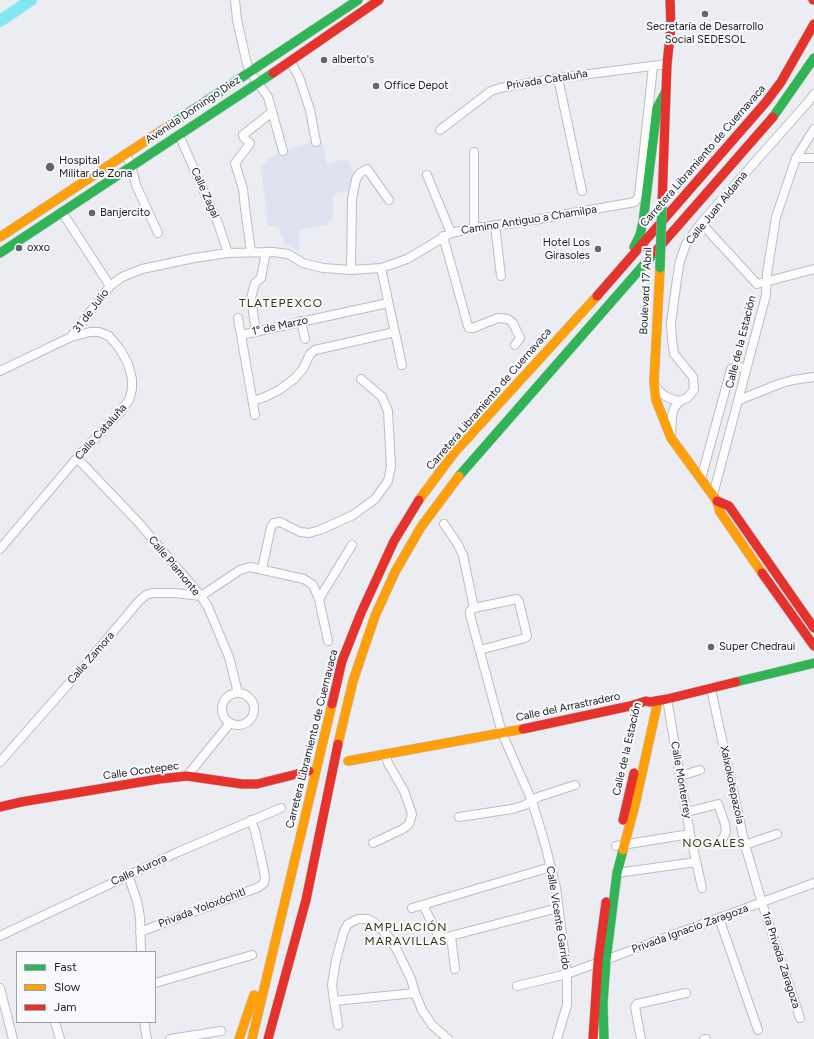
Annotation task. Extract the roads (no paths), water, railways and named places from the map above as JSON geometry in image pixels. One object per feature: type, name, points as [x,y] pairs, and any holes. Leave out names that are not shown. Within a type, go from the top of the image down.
[{"type":"main road","name":"Avenida Domingo Diez","points":[[0,237],[240,79],[249,68],[262,64],[358,0]]},
{"type":"main road","name":"Avenida Domingo Diez","points":[[0,253],[290,61],[379,0]]},
{"type":"main road","name":"Boulevard 17 Abril","points":[[670,0],[671,27],[667,64],[660,268],[654,382],[656,400],[671,438],[715,498]]},
{"type":"main road","name":"Carretera Libramiento de Cuernavaca","points":[[252,1039],[342,661],[361,613],[394,541],[416,506],[454,453],[618,272],[766,102],[781,82],[814,24]]},
{"type":"main road","points":[[268,1039],[306,900],[353,681],[375,616],[395,572],[421,527],[466,467],[597,316],[754,140],[779,110],[814,58]]},
{"type":"main road","points":[[618,272],[640,235],[643,222],[656,108],[666,91]]},
{"type":"main road","points":[[715,498],[729,506],[814,628]]},
{"type":"main road","points":[[715,498],[720,512],[733,532],[814,646]]},
{"type":"main road","name":"Calle del Arrastradero","points":[[348,760],[502,733],[630,706],[646,701],[668,699],[814,663]]},
{"type":"main road","name":"Calle de la Estación","points":[[604,1039],[601,929],[654,701]]},
{"type":"main road","name":"Calle Ocotepec","points":[[0,807],[21,802],[160,779],[187,776],[242,784],[257,784],[309,771]]},
{"type":"main road","name":"Calle de la Estación","points":[[593,1039],[602,961],[617,873],[620,845]]},
{"type":"main road","points":[[239,1039],[252,1002],[273,930],[283,907]]},
{"type":"main road","points":[[277,1039],[294,948]]},
{"type":"street","points":[[235,0],[237,20],[249,68],[268,97],[283,150]]},
{"type":"street","points":[[290,61],[299,77],[310,110],[316,142]]},
{"type":"street","name":"Privada Cataluña","points":[[440,130],[491,91],[500,88],[558,78],[667,64]]},
{"type":"street","name":"Camino Antiguo a Chamilpa","points":[[110,286],[122,277],[142,269],[194,258],[228,253],[266,252],[288,254],[303,263],[323,268],[351,270],[381,268],[407,259],[447,235],[474,228],[522,222],[635,202],[639,196],[653,66]]},
{"type":"street","points":[[558,78],[582,191]]},
{"type":"street","name":"Calle Juan Aldama","points":[[671,438],[674,408],[680,401],[687,398],[694,390],[693,377],[674,354],[671,323],[680,261],[686,244],[701,223],[814,94]]},
{"type":"street","points":[[251,252],[244,189],[235,164],[250,145],[243,135],[272,112]]},
{"type":"street","name":"Calle de la Estación","points":[[715,498],[738,400],[766,295],[766,282],[776,217],[796,158],[814,129]]},
{"type":"street","name":"Calle Zagal","points":[[179,135],[218,223],[228,253]]},
{"type":"street","points":[[474,152],[474,228]]},
{"type":"street","points":[[125,154],[131,166],[136,185],[158,233]]},
{"type":"street","points":[[796,158],[814,158]]},
{"type":"street","points":[[351,270],[352,199],[356,179],[360,173],[367,169],[389,200]]},
{"type":"street","points":[[427,175],[447,235],[469,328],[473,328],[498,318],[508,319],[513,323],[520,338],[515,345]]},
{"type":"street","points":[[62,212],[110,286]]},
{"type":"street","points":[[701,223],[757,284],[814,270]]},
{"type":"street","points":[[495,225],[501,276]]},
{"type":"street","points":[[256,332],[252,298],[255,283],[261,278],[266,252]]},
{"type":"street","points":[[381,268],[402,365]]},
{"type":"street","name":"31 de Julio","points":[[71,337],[110,286]]},
{"type":"street","name":"1° de Marzo","points":[[241,335],[388,303]]},
{"type":"street","points":[[238,318],[255,415]]},
{"type":"street","points":[[301,321],[305,339]]},
{"type":"street","name":"Calle Cataluña","points":[[0,371],[71,337],[90,332],[99,332],[109,336],[120,349],[128,364],[132,379],[132,389],[129,400],[120,412],[77,458],[0,549]]},
{"type":"street","points":[[253,401],[279,390],[294,380],[305,366],[310,354],[315,350],[395,332]]},
{"type":"street","points":[[701,479],[731,369],[741,367],[746,371]]},
{"type":"street","points":[[738,400],[786,382],[814,377]]},
{"type":"street","points":[[262,569],[271,527],[274,522],[280,522],[300,532],[309,533],[320,530],[353,515],[375,499],[388,481],[392,466],[388,411],[382,397],[361,379]]},
{"type":"street","points":[[654,382],[659,391],[665,396],[680,401]]},
{"type":"street","name":"Calle Piamonte","points":[[77,458],[138,522],[208,607],[229,657],[238,693]]},
{"type":"street","name":"Calle Vicente Garrido","points":[[444,524],[463,555],[474,608],[470,611],[470,615],[502,733],[532,801],[551,867],[558,908],[566,974],[567,1005],[557,1039]]},
{"type":"street","points":[[319,599],[352,545]]},
{"type":"street","points":[[200,596],[240,570],[250,567],[304,579],[313,585],[319,599],[328,641]]},
{"type":"street","name":"Calle Zamora","points":[[0,762],[139,601],[152,593],[175,593],[200,596]]},
{"type":"street","points":[[474,608],[517,599],[527,633],[525,638],[480,650]]},
{"type":"street","name":"Xalxokotepazola","points":[[711,689],[745,845],[762,903]]},
{"type":"street","points":[[238,693],[249,697],[254,707],[254,713],[247,722],[236,725],[230,723],[226,719],[223,714],[223,708],[224,702],[227,698],[232,694],[238,693]]},
{"type":"street","name":"Calle Monterrey","points":[[668,699],[690,834],[702,888]]},
{"type":"street","points":[[187,776],[230,723]]},
{"type":"street","points":[[373,843],[403,829],[409,824],[412,814],[404,791],[388,763],[385,754]]},
{"type":"street","points":[[680,776],[700,770]]},
{"type":"street","points":[[459,816],[512,810],[538,797],[575,785]]},
{"type":"street","points":[[687,812],[718,804],[725,824],[726,832],[723,838]]},
{"type":"street","name":"Calle Aurora","points":[[0,936],[128,876],[280,808]]},
{"type":"street","name":"Privada Yoloxóchitl","points":[[140,932],[259,887],[264,883],[265,877],[261,857],[251,820]]},
{"type":"street","points":[[620,845],[690,834]]},
{"type":"street","points":[[745,845],[777,834]]},
{"type":"street","points":[[617,873],[696,862]]},
{"type":"street","points":[[412,908],[551,867]]},
{"type":"street","points":[[128,876],[137,901],[140,917],[141,951]]},
{"type":"street","name":"Privada Ignacio Zaragoza","points":[[517,986],[566,974],[814,883]]},
{"type":"street","name":"1ra Privada Zaragoza","points":[[762,903],[800,1018]]},
{"type":"street","points":[[423,905],[437,933],[447,937],[558,908]]},
{"type":"street","points":[[719,918],[758,1030]]},
{"type":"street","points":[[338,1025],[332,985],[336,960],[344,931],[348,924],[358,919],[368,919],[375,923],[388,936],[397,950],[411,979],[422,1010],[432,1025],[448,1039]]},
{"type":"street","points":[[447,937],[455,969]]},
{"type":"street","points":[[156,982],[252,955]]},
{"type":"street","points":[[0,988],[13,1039]]},
{"type":"street","points":[[334,1001],[415,993]]},
{"type":"street","points":[[641,1039],[635,1007],[637,1004],[686,993]]},
{"type":"street","points":[[55,1023],[60,1039]]},
{"type":"street","points":[[144,1023],[147,1039]]},
{"type":"street","points":[[170,1039],[193,1037],[221,1031]]},
{"type":"waterway","points":[[0,21],[31,0]]},
{"type":"place","name":"Secretaría de Desarrollo Social SEDESOL","points":[[705,14]]},
{"type":"place","name":"alberto's","points":[[324,60]]},
{"type":"place","name":"Office Depot","points":[[376,86]]},
{"type":"place","name":"Hospital Militar de Zona","points":[[50,167]]},
{"type":"place","name":"Banjercito","points":[[92,213]]},
{"type":"place","name":"oxxo","points":[[19,248]]},
{"type":"place","name":"Hotel Los Girasoles","points":[[598,249]]},
{"type":"place","name":"Super Chedraui","points":[[711,647]]},
{"type":"district","name":"TLATEPEXCO","points":[[281,303]]},
{"type":"district","name":"NOGALES","points":[[714,843]]},
{"type":"district","name":"AMPLIACIÓN MARAVILLAS","points":[[406,934]]}]
